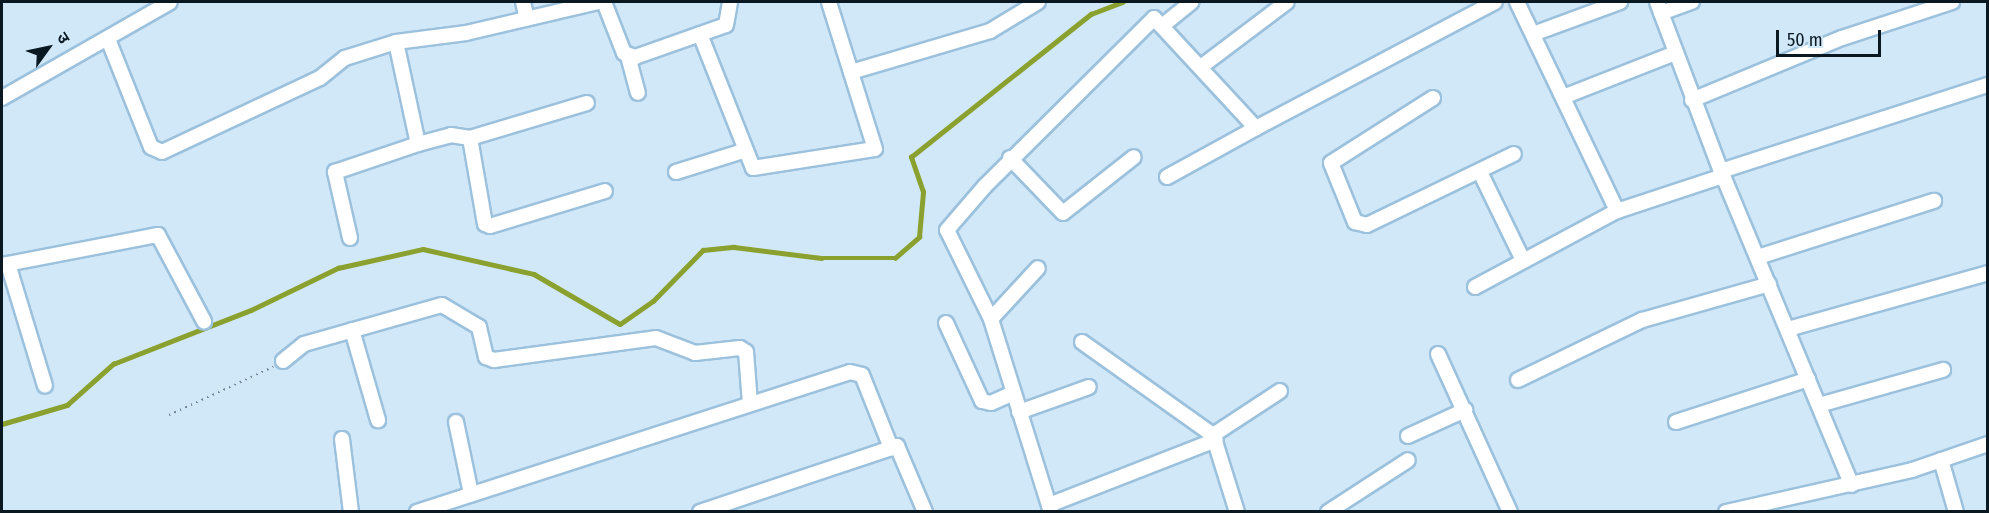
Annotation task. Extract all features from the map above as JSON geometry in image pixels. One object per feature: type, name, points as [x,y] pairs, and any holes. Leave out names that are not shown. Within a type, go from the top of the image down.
[{"type":"street","points":[[2,98],[108,39],[156,7],[170,2]]},
{"type":"street","points":[[524,2],[527,19]]},
{"type":"street","points":[[108,39],[157,152],[321,78],[345,58],[396,42],[527,19],[598,2]]},
{"type":"street","points":[[604,2],[628,56],[638,93]]},
{"type":"street","points":[[628,56],[700,34],[729,21],[729,2]]},
{"type":"street","points":[[700,34],[743,152],[753,168],[762,170],[875,149],[829,2]]},
{"type":"street","points":[[851,72],[970,38],[1038,2]]},
{"type":"street","points":[[1162,26],[1192,2]]},
{"type":"street","points":[[1202,66],[1287,2]]},
{"type":"street","points":[[1167,177],[1495,2]]},
{"type":"street","points":[[1517,2],[1617,211]]},
{"type":"street","points":[[1533,34],[1620,2]]},
{"type":"street","points":[[1692,2],[1659,7],[1692,100],[1852,484]]},
{"type":"street","points":[[1692,100],[1842,38],[1952,2]]},
{"type":"street","points":[[1256,128],[1202,66],[1154,18],[1010,158],[947,230],[991,319],[1050,508],[1215,437],[1281,392]]},
{"type":"street","points":[[396,42],[418,144]]},
{"type":"street","points":[[1563,97],[1675,53]]},
{"type":"street","points":[[1475,287],[1617,211],[1988,85]]},
{"type":"street","points":[[1433,98],[1331,163],[1355,222],[1367,225],[1514,154]]},
{"type":"street","points":[[350,238],[335,172],[418,144],[451,135],[470,138],[587,103]]},
{"type":"street","points":[[470,138],[485,224],[490,226],[605,191]]},
{"type":"street","points":[[676,172],[743,152]]},
{"type":"street","points":[[1010,158],[1063,213],[1134,157]]},
{"type":"street","points":[[1480,172],[1523,260]]},
{"type":"street","points":[[1758,257],[1934,201]]},
{"type":"street","points":[[45,386],[5,264],[158,235],[204,321]]},
{"type":"street","points":[[991,319],[1038,268]]},
{"type":"street","points":[[1788,329],[1988,273]]},
{"type":"street","points":[[1518,380],[1642,320],[1769,284]]},
{"type":"street","points":[[283,361],[304,344],[442,305],[479,327],[486,357],[494,360],[662,338],[695,353],[740,348],[746,352],[750,404]]},
{"type":"street","points":[[946,323],[982,401],[991,403],[1013,393]]},
{"type":"street","points":[[352,330],[378,420]]},
{"type":"street","points":[[1082,342],[1215,437],[1237,512]]},
{"type":"street","points":[[1438,354],[1510,512]]},
{"type":"street","points":[[1819,405],[1943,370]]},
{"type":"street","points":[[417,512],[750,404],[857,372],[891,448]]},
{"type":"street","points":[[1676,422],[1808,379]]},
{"type":"street","points":[[1019,412],[1089,387]]},
{"type":"street","points":[[1408,436],[1465,410]]},
{"type":"street","points":[[456,422],[471,494]]},
{"type":"street","points":[[342,439],[351,512]]},
{"type":"street","points":[[1726,512],[1789,506],[1852,484],[1941,460],[1988,444]]},
{"type":"street","points":[[700,512],[897,446],[925,512]]},
{"type":"street","points":[[1328,512],[1408,460]]},
{"type":"street","points":[[1941,460],[1956,512]]},
{"type":"path","points":[[169,415],[283,361]]},
{"type":"waterway","points":[[2,424],[67,405],[113,364],[251,310],[338,268],[423,249],[534,274],[620,324],[653,301],[703,250],[734,247],[821,258],[895,258],[919,237],[923,192],[911,157],[1091,14],[1123,2]]}]
